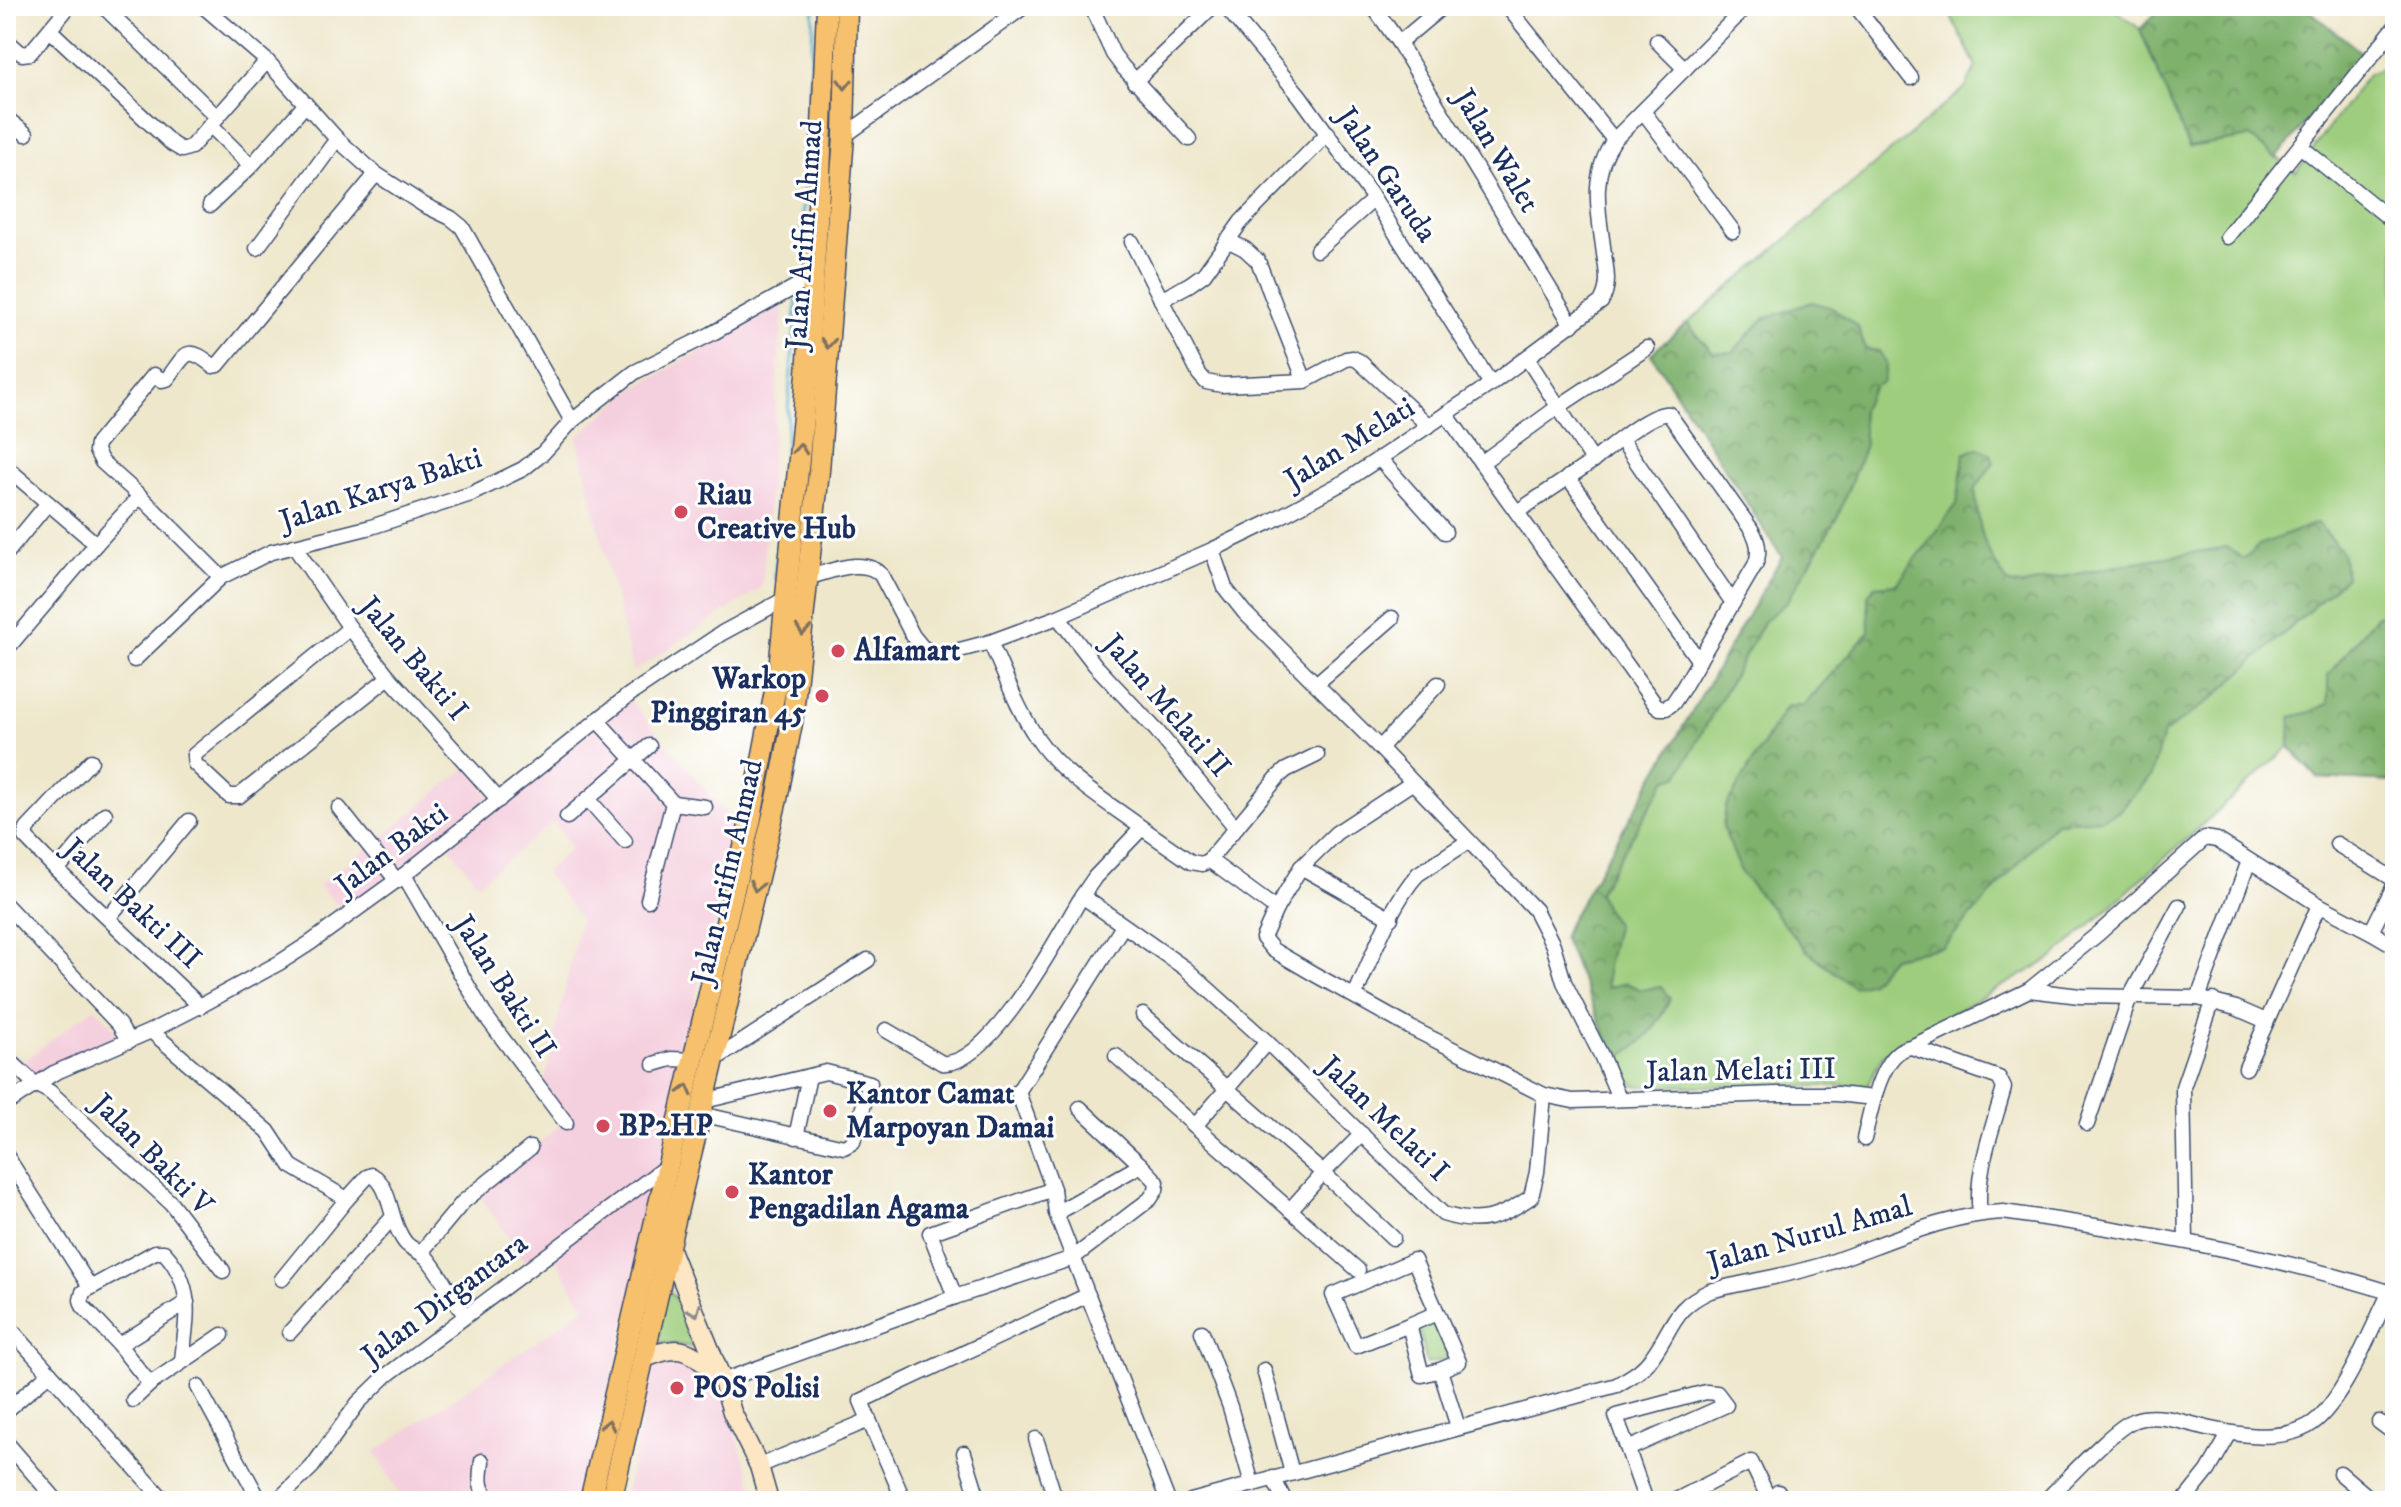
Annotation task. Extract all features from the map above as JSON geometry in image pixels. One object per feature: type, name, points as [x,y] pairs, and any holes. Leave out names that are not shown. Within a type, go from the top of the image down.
[{"type":"main road","name":"Jalan Arifin Ahmad","points":[[590,1501],[668,1165],[704,1060],[733,938],[792,723],[819,471],[830,175],[827,6]]},
{"type":"main road","name":"Jalan Arifin Ahmad","points":[[733,938],[779,670],[813,277],[830,175],[844,136],[847,6]]},
{"type":"main road","name":"Jalan Arifin Ahmad","points":[[611,1501],[702,1107],[704,1060]]},
{"type":"main road","points":[[669,1247],[732,1412],[759,1466],[769,1501]]},
{"type":"main road","points":[[643,1359],[663,1351],[680,1349],[689,1352],[721,1378]]},
{"type":"street","points":[[6,40],[22,54],[28,54],[51,31],[69,6]]},
{"type":"street","points":[[103,6],[213,121],[251,166]]},
{"type":"street","points":[[203,6],[267,61],[337,139],[376,174],[462,227],[572,421]]},
{"type":"street","points":[[844,136],[1025,6]]},
{"type":"street","points":[[1091,6],[1113,54],[1134,82],[1189,139]]},
{"type":"street","points":[[1134,82],[1213,6]]},
{"type":"street","name":"Jalan Garuda","points":[[1225,6],[1328,133],[1374,199],[1491,384]]},
{"type":"street","name":"Jalan Walet","points":[[1373,6],[1399,43],[1572,325]]},
{"type":"street","points":[[1399,43],[1443,6]]},
{"type":"street","points":[[1507,6],[1614,140]]},
{"type":"street","name":"Jalan Melati","points":[[809,577],[860,565],[872,567],[881,575],[913,636],[922,647],[939,653],[990,642],[1058,617],[1212,550],[1303,506],[1344,482],[1491,384],[1601,302],[1608,284],[1598,185],[1601,163],[1614,140],[1746,6]]},
{"type":"street","points":[[1856,6],[1911,78]]},
{"type":"street","points":[[2227,237],[2395,27]]},
{"type":"street","points":[[51,31],[177,148],[184,150],[191,147],[267,61]]},
{"type":"street","points":[[1657,41],[1685,69]]},
{"type":"street","points":[[210,205],[251,166],[306,104]]},
{"type":"street","points":[[1643,111],[1733,231]]},
{"type":"street","points":[[6,118],[26,134]]},
{"type":"street","points":[[1161,300],[1204,274],[1227,240],[1259,203],[1328,133]]},
{"type":"street","points":[[257,248],[337,139]]},
{"type":"street","points":[[2300,146],[2395,223]]},
{"type":"street","points":[[221,577],[99,458],[96,448],[154,375],[162,380],[167,379],[185,356],[192,353],[198,353],[213,366],[218,365],[376,174]]},
{"type":"street","points":[[1317,250],[1374,199]]},
{"type":"street","points":[[1227,240],[1252,253],[1258,261],[1305,381]]},
{"type":"street","points":[[1132,242],[1199,374],[1206,382],[1237,386],[1305,381],[1346,359],[1356,359],[1429,426]]},
{"type":"street","name":"Jalan Karya Bakti","points":[[134,660],[221,577],[260,557],[371,527],[471,494],[523,469],[543,453],[572,421],[635,372],[813,277]]},
{"type":"street","points":[[1481,463],[1647,348]]},
{"type":"street","points":[[1527,358],[1593,461]]},
{"type":"street","points":[[1446,414],[1658,707],[1663,709],[1673,703],[1758,559],[1757,542],[1751,529],[1677,423],[1669,414],[1658,415],[1517,512]]},
{"type":"street","points":[[1621,439],[1733,603]]},
{"type":"street","points":[[1379,458],[1445,532]]},
{"type":"street","points":[[6,467],[96,544]]},
{"type":"street","points":[[1568,477],[1699,661]]},
{"type":"street","points":[[6,650],[140,496]]},
{"type":"street","points":[[6,554],[48,503]]},
{"type":"street","name":"Jalan Bakti I","points":[[294,546],[350,628],[389,677],[499,800]]},
{"type":"street","name":"Jalan Melati III","points":[[1212,550],[1221,578],[1244,612],[1535,910],[1545,926],[1564,982],[1619,1098],[1777,1094],[1837,1094],[1874,1098],[1893,1058],[1903,1048],[1911,1047]]},
{"type":"street","name":"Jalan Bakti","points":[[6,1104],[54,1073],[151,1031],[310,943],[401,878],[629,695],[722,633],[785,599]]},
{"type":"street","name":"Jalan Melati II","points":[[1058,617],[1095,665],[1157,731],[1236,828]]},
{"type":"street","points":[[1316,684],[1392,618]]},
{"type":"street","points":[[350,628],[194,755],[195,764],[229,796],[239,796],[389,677]]},
{"type":"street","points":[[990,642],[1020,707],[1038,740],[1050,754],[1082,783],[1195,864],[1209,860],[1278,777],[1317,755]]},
{"type":"street","points":[[1380,748],[1438,684]]},
{"type":"street","points":[[597,720],[673,803],[705,807]]},
{"type":"street","points":[[567,817],[649,746]]},
{"type":"street","name":"Jalan Bakti III","points":[[91,761],[27,829],[27,841],[200,1006]]},
{"type":"street","points":[[1412,783],[1336,833],[1301,867],[1263,934],[1266,944],[1411,1028],[1544,1095],[1573,1101],[1619,1098]]},
{"type":"street","points":[[588,799],[625,841]]},
{"type":"street","points":[[648,900],[673,803]]},
{"type":"street","name":"Jalan Bakti II","points":[[339,808],[401,878],[484,1014],[566,1123]]},
{"type":"street","points":[[57,870],[105,814]]},
{"type":"street","points":[[108,918],[189,821]]},
{"type":"street","points":[[886,1030],[942,1063],[951,1063],[972,1051],[1008,1016],[1095,877],[1142,828]]},
{"type":"street","points":[[1911,1047],[2029,990],[2098,934],[2201,840],[2209,837],[2319,905],[2395,946]]},
{"type":"street","points":[[1355,995],[1401,897],[1418,874],[1469,841]]},
{"type":"street","points":[[2337,844],[2395,882],[2371,932]]},
{"type":"street","points":[[1209,860],[1276,909]]},
{"type":"street","points":[[2186,1241],[2183,1087],[2206,999],[2249,861]]},
{"type":"street","points":[[1301,867],[1391,918]]},
{"type":"street","name":"Jalan Melati I","points":[[1082,896],[1186,969],[1267,1042],[1443,1214],[1473,1221],[1490,1219],[1531,1197],[1537,1172],[1544,1095]]},
{"type":"street","points":[[6,905],[119,1025],[129,1041]]},
{"type":"street","points":[[2246,1068],[2319,905]]},
{"type":"street","points":[[2087,1124],[2130,997],[2179,906]]},
{"type":"street","points":[[1123,926],[1018,1092],[1053,1189],[1056,1213],[1168,1501]]},
{"type":"street","points":[[654,1064],[671,1059],[704,1060],[868,960]]},
{"type":"street","points":[[2029,990],[2080,996],[2206,999],[2266,1021]]},
{"type":"street","points":[[1143,1015],[1393,1238]]},
{"type":"street","points":[[151,1031],[268,1131],[291,1166],[347,1199]]},
{"type":"street","points":[[1195,1126],[1267,1042]]},
{"type":"street","points":[[1911,1047],[1992,1075],[2003,1083],[1977,1198],[1980,1213]]},
{"type":"street","points":[[1116,1056],[1358,1270]]},
{"type":"street","name":"Jalan Bakti V","points":[[6,1057],[35,1084],[50,1092],[171,1203],[223,1271]]},
{"type":"street","points":[[826,1072],[870,1083],[853,1142],[844,1147],[796,1137],[702,1107],[826,1072]]},
{"type":"street","points":[[796,1137],[809,1076]]},
{"type":"street","points":[[1864,1139],[1874,1098]]},
{"type":"street","points":[[721,1378],[1073,1258],[1154,1194],[1157,1182],[1080,1108]]},
{"type":"street","points":[[1290,1210],[1362,1134]]},
{"type":"street","points":[[423,1255],[423,1250],[463,1202],[530,1148]]},
{"type":"street","points":[[6,1155],[90,1287]]},
{"type":"street","name":"Jalan Dirgantara","points":[[277,1501],[312,1467],[341,1424],[373,1387],[668,1165]]},
{"type":"street","points":[[1056,1213],[1141,1165]]},
{"type":"street","points":[[282,1279],[347,1199],[367,1177],[374,1176],[385,1191],[392,1218],[405,1243],[423,1255],[465,1316]]},
{"type":"street","points":[[955,1297],[930,1233],[1053,1189]]},
{"type":"street","name":"Jalan Nurul Amal","points":[[1191,1501],[1617,1385],[1653,1357],[1681,1309],[1710,1291],[1825,1264],[1897,1236],[1980,1213],[2003,1212],[2186,1241],[2295,1266],[2392,1293]]},
{"type":"street","points":[[290,1332],[392,1218]]},
{"type":"street","points":[[150,1384],[81,1304],[82,1295],[90,1287],[155,1252],[162,1251],[167,1255],[182,1277],[187,1302],[182,1361]]},
{"type":"street","points":[[1409,1325],[1422,1375],[1459,1362],[1414,1260],[1333,1295],[1356,1346],[1437,1313]]},
{"type":"street","points":[[2045,1501],[2133,1420],[2168,1420],[2230,1433],[2269,1435],[2295,1432],[2310,1425],[2335,1401],[2392,1293]]},
{"type":"street","points":[[904,1501],[861,1401],[1088,1295]]},
{"type":"street","points":[[119,1345],[187,1302]]},
{"type":"street","points":[[6,1324],[162,1498]]},
{"type":"street","points":[[1202,1332],[1230,1407],[1252,1484]]},
{"type":"street","points":[[133,1400],[150,1384],[222,1335]]},
{"type":"street","points":[[1264,1370],[1292,1473]]},
{"type":"street","points":[[1440,1370],[1458,1427]]},
{"type":"street","points":[[6,1411],[50,1373]]},
{"type":"street","points":[[198,1387],[260,1501]]},
{"type":"street","points":[[1628,1449],[1726,1405],[1717,1393],[1706,1392],[1616,1416],[1646,1501]]},
{"type":"street","points":[[759,1466],[869,1420]]},
{"type":"street","points":[[2379,1422],[2395,1434]]},
{"type":"street","points":[[2184,1501],[2208,1471],[2230,1433]]},
{"type":"street","points":[[1036,1439],[1056,1501]]},
{"type":"street","points":[[6,1442],[57,1501]]},
{"type":"street","points":[[964,1453],[979,1501]]},
{"type":"street","points":[[482,1461],[479,1484],[492,1501]]},
{"type":"street","points":[[1674,1501],[1751,1462],[1777,1498]]},
{"type":"street","points":[[2340,1473],[2373,1501]]},
{"type":"street","points":[[1273,1478],[1285,1501]]},
{"type":"shaded area","name":"Riau Creative Hub","points":[[783,305],[762,587],[633,672],[577,437],[630,391]]},
{"type":"shaded area","points":[[630,700],[741,832],[701,974],[583,1501],[403,1501],[375,1452],[585,1308],[548,1246],[525,1262],[478,1193],[569,1118],[544,1085],[580,919],[545,872],[571,848],[553,822],[478,884],[449,847]]},
{"type":"shaded area","points":[[471,764],[490,799],[344,912],[318,885],[375,843]]},
{"type":"shaded area","points":[[95,1007],[122,1037],[36,1079],[21,1063]]},
{"type":"shaded area","points":[[664,1349],[714,1368],[758,1501],[624,1501],[652,1370]]},
{"type":"green space","points":[[1946,6],[2111,6],[2140,29],[2189,147],[2250,137],[2296,172],[2369,73],[2395,65],[2395,782],[2318,778],[2289,747],[2053,958],[1897,1044],[1883,1055],[1867,1086],[1638,1086],[1625,1079],[1563,937],[1782,557],[1651,354],[1966,87],[1976,66]]},
{"type":"green space","points":[[2163,6],[2304,6],[2363,54],[2276,158],[2250,137],[2189,147],[2140,29]]},
{"type":"green space","points":[[1812,302],[1832,308],[1858,327],[1865,349],[1879,351],[1887,365],[1883,382],[1874,387],[1861,410],[1865,445],[1838,516],[1786,603],[1764,621],[1678,776],[1666,780],[1598,893],[1616,926],[1607,966],[1607,988],[1626,983],[1642,990],[1661,986],[1670,999],[1649,1034],[1616,1059],[1563,937],[1782,557],[1651,354],[1687,323],[1713,353],[1733,352],[1763,319]]},
{"type":"green space","points":[[1978,448],[1991,454],[1994,462],[1975,489],[1978,517],[1988,550],[2009,584],[2023,585],[2227,547],[2243,559],[2259,545],[2317,523],[2342,552],[2346,577],[2213,698],[2163,734],[2151,776],[2118,812],[2102,819],[2056,822],[1943,947],[1892,957],[1871,982],[1854,987],[1806,950],[1742,874],[1723,827],[1726,806],[1786,706],[1804,705],[1869,632],[1868,595],[1875,586],[1897,584],[1957,504],[1964,454]]},
{"type":"green space","points":[[2377,615],[2395,620],[2395,782],[2318,778],[2290,747],[2291,717],[2328,704],[2328,675]]},
{"type":"green space","points":[[665,1286],[686,1310],[700,1348],[656,1342]]},
{"type":"green space","points":[[1434,1320],[1451,1358],[1427,1364],[1418,1325]]},
{"type":"waterway","points":[[802,229],[814,6]]},
{"type":"waterway","points":[[775,579],[797,296]]},
{"type":"place","name":"Riau Creative Hub","points":[[681,512]]},
{"type":"place","name":"Alfamart","points":[[838,651]]},
{"type":"place","name":"Warkop Pinggiran 45","points":[[822,696]]},
{"type":"place","name":"Kantor Camat Marpoyan Damai","points":[[830,1111]]},
{"type":"place","name":"BP2HP","points":[[603,1126]]},
{"type":"place","name":"Kantor Pengadilan Agama","points":[[732,1192]]},
{"type":"place","name":"POS Polisi","points":[[677,1388]]}]
